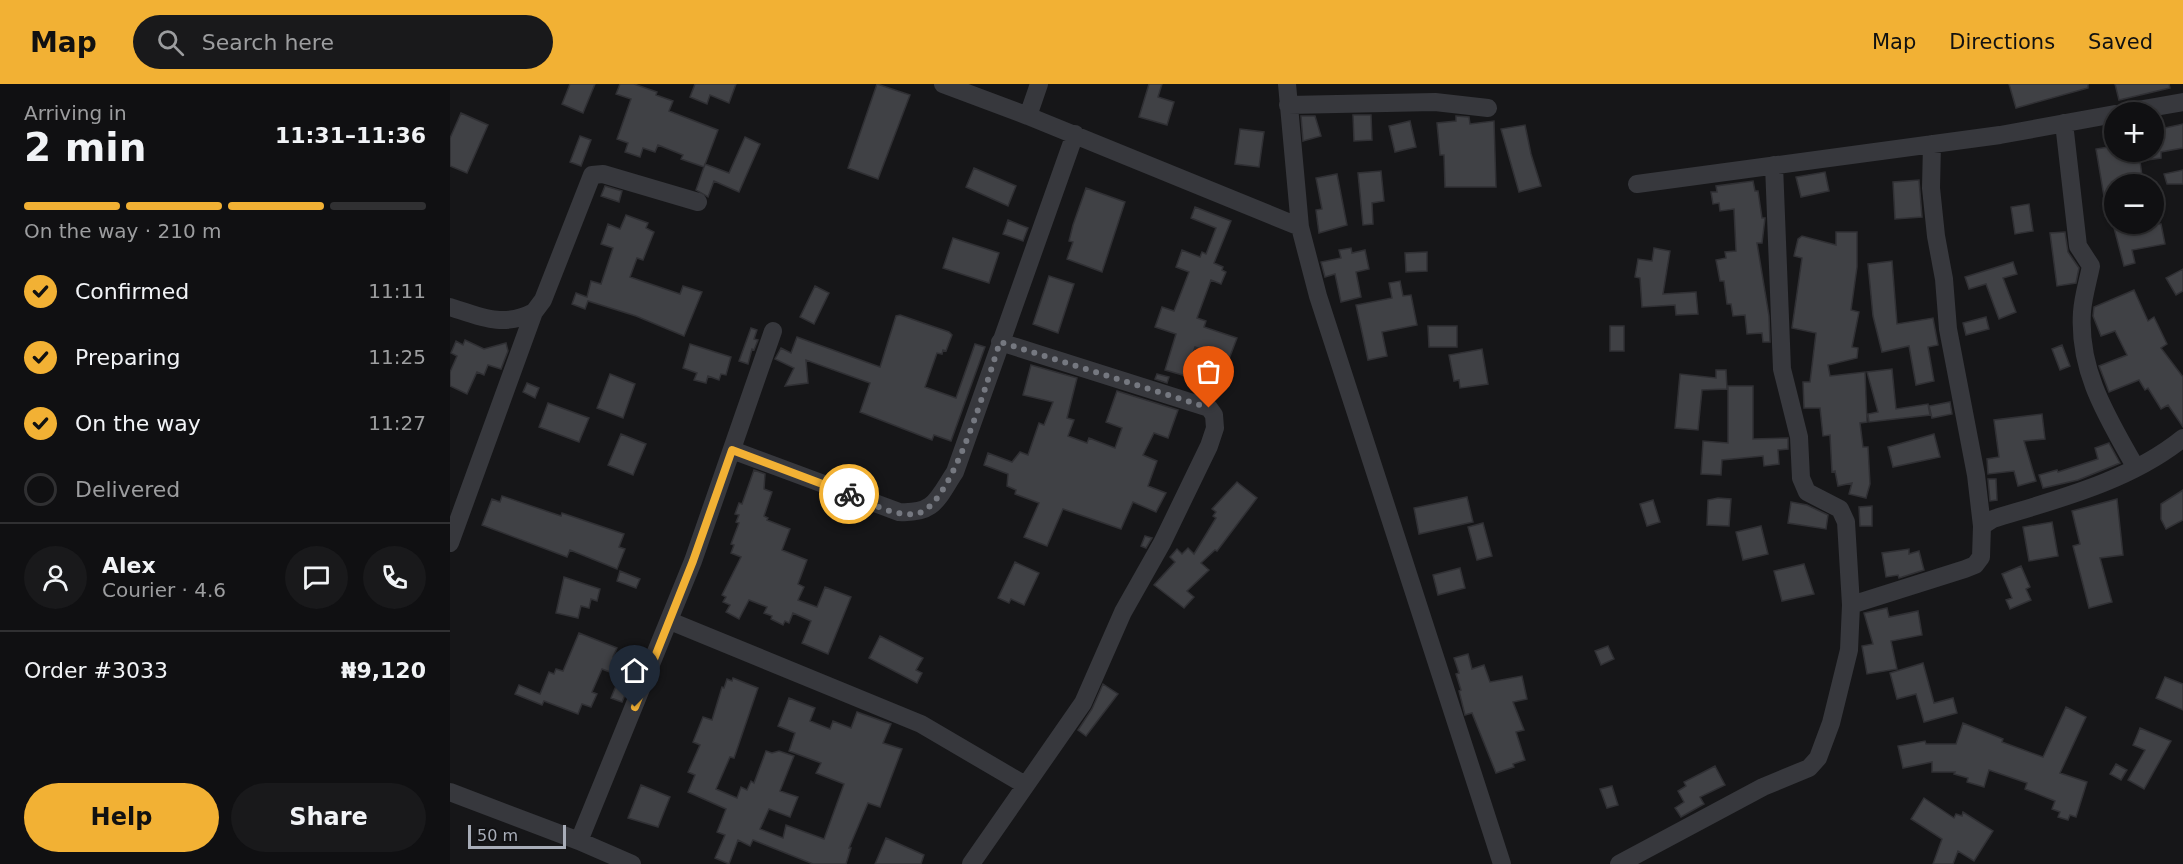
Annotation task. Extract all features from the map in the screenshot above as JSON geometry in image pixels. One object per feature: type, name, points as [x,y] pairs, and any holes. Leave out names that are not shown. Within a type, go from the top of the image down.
[{"type":"street","points":[[943,84],[1075,134],[1300,226]]},
{"type":"street","points":[[1028,116],[1039,84]]},
{"type":"street","points":[[1287,84],[1300,226],[1317,296],[1502,864]]},
{"type":"street","points":[[1288,105],[1435,102],[1488,108]]},
{"type":"street","points":[[2164,105],[2183,102]]},
{"type":"street","points":[[1637,184],[1932,144],[2104,116]]},
{"type":"street","points":[[2064,123],[2079,246],[2091,266],[2082,312],[2085,367],[2095,395],[2136,468]]},
{"type":"street","points":[[732,450],[899,512],[918,513],[931,506],[955,472],[1075,134]]},
{"type":"street","points":[[1851,605],[1975,565],[1981,557],[1982,526],[1976,475],[1948,329],[1944,279],[1936,236],[1931,188],[1932,144]]},
{"type":"street","points":[[1619,864],[1763,787],[1797,775],[1818,758],[1831,723],[1849,650],[1851,605],[1845,522],[1840,509],[1807,492],[1801,478],[1798,437],[1782,369],[1774,165]]},
{"type":"street","points":[[450,543],[534,312],[543,300],[592,175],[603,174],[698,202]]},
{"type":"street","points":[[450,307],[501,321],[518,321],[534,312]]},
{"type":"street","points":[[579,841],[670,621],[773,332]]},
{"type":"street","points":[[971,864],[1083,703],[1123,612],[1194,482],[1215,428],[1214,415],[1209,408],[1000,342]]},
{"type":"street","points":[[1982,526],[1993,519],[2077,493],[2136,468],[2160,457],[2183,438]]},
{"type":"street","points":[[670,621],[921,724],[1025,784]]},
{"type":"street","points":[[450,792],[579,841],[632,864]]},
{"type":"building","points":[[570,84],[595,84],[583,113],[562,104]]},
{"type":"building","points":[[620,84],[634,84],[657,92],[656,95],[673,101],[669,111],[718,130],[704,167],[681,159],[683,155],[658,145],[655,152],[643,148],[640,157],[625,152],[628,143],[617,139],[631,99],[616,94]]},
{"type":"building","points":[[695,84],[736,84],[729,103],[710,95],[707,104],[690,97]]},
{"type":"building","points":[[877,84],[910,95],[878,179],[848,168]]},
{"type":"building","points":[[1149,84],[1162,84],[1158,97],[1174,102],[1167,125],[1139,117]]},
{"type":"building","points":[[2009,84],[2088,84],[2088,88],[2016,108]]},
{"type":"building","points":[[2115,84],[2169,84],[2170,88],[2119,100]]},
{"type":"building","points":[[461,113],[488,125],[467,173],[450,166],[450,138]]},
{"type":"building","points":[[1353,115],[1371,115],[1372,140],[1354,141]]},
{"type":"building","points":[[1301,116],[1315,116],[1321,136],[1303,141]]},
{"type":"building","points":[[1456,116],[1469,117],[1470,124],[1494,121],[1496,187],[1445,187],[1444,155],[1440,155],[1437,123],[1456,121]]},
{"type":"building","points":[[1410,121],[1416,147],[1395,152],[1389,126]]},
{"type":"building","points":[[2183,124],[2183,148],[2164,151],[2164,128]]},
{"type":"building","points":[[1525,125],[1541,186],[1519,192],[1501,129]]},
{"type":"building","points":[[1240,129],[1264,132],[1259,167],[1235,164]]},
{"type":"building","points":[[580,136],[591,140],[581,166],[570,162]]},
{"type":"building","points":[[745,137],[760,144],[739,192],[714,181],[708,197],[696,190],[705,164],[729,173]]},
{"type":"building","points":[[2104,148],[2104,162],[2140,162],[2142,174],[2104,174],[2104,196],[2096,149]]},
{"type":"building","points":[[974,168],[1016,186],[1008,206],[966,187]]},
{"type":"building","points":[[2183,170],[2183,184],[2167,184],[2164,174]]},
{"type":"building","points":[[1381,171],[1384,201],[1372,203],[1373,224],[1363,225],[1358,173]]},
{"type":"building","points":[[1825,172],[1829,191],[1801,197],[1796,177]]},
{"type":"building","points":[[1337,174],[1347,225],[1319,233],[1316,210],[1322,209],[1316,178]]},
{"type":"building","points":[[1919,180],[1922,217],[1895,219],[1893,182]]},
{"type":"building","points":[[1753,181],[1755,191],[1758,191],[1762,218],[1765,218],[1762,243],[1757,243],[1769,316],[1770,342],[1763,342],[1762,333],[1747,334],[1745,315],[1733,316],[1731,304],[1727,304],[1724,281],[1720,281],[1716,260],[1726,258],[1725,252],[1736,251],[1734,209],[1720,211],[1719,203],[1713,204],[1711,192],[1717,192],[1716,186]]},
{"type":"building","points":[[605,186],[622,191],[619,202],[601,196]]},
{"type":"building","points":[[1086,188],[1125,202],[1102,272],[1067,259],[1073,242],[1069,241],[1073,225]]},
{"type":"building","points":[[2029,204],[2033,231],[2015,234],[2011,207]]},
{"type":"building","points":[[1195,207],[1231,221],[1214,263],[1223,267],[1222,270],[1226,272],[1221,284],[1211,280],[1197,318],[1206,321],[1204,327],[1237,338],[1229,359],[1195,347],[1186,376],[1165,370],[1176,334],[1155,327],[1162,307],[1174,311],[1189,272],[1176,267],[1182,250],[1200,257],[1202,252],[1206,254],[1216,228],[1191,218]]},
{"type":"building","points":[[626,215],[648,223],[646,228],[654,232],[643,260],[637,258],[630,277],[680,294],[683,286],[702,292],[684,336],[636,316],[588,301],[585,309],[572,304],[576,293],[587,297],[591,281],[601,284],[613,248],[601,244],[608,224],[620,229]]},
{"type":"building","points":[[1008,220],[1028,228],[1023,241],[1003,234]]},
{"type":"building","points":[[1836,232],[1857,232],[1857,267],[1851,310],[1859,312],[1852,347],[1858,348],[1857,358],[1828,365],[1830,376],[1865,372],[1867,422],[1860,423],[1863,447],[1868,447],[1870,484],[1866,498],[1849,494],[1852,483],[1838,486],[1835,471],[1832,472],[1830,435],[1823,436],[1820,408],[1804,408],[1803,382],[1810,382],[1816,333],[1792,328],[1802,258],[1794,256],[1798,239],[1802,236],[1836,245]]},
{"type":"building","points":[[2065,232],[2068,252],[2079,268],[2076,283],[2057,286],[2050,233]]},
{"type":"building","points":[[2116,234],[2163,234],[2165,244],[2132,250],[2135,263],[2124,266]]},
{"type":"building","points":[[953,238],[999,253],[989,283],[943,268]]},
{"type":"building","points":[[1351,248],[1352,253],[1365,250],[1369,269],[1356,272],[1361,297],[1341,302],[1335,274],[1325,277],[1321,262],[1341,258],[1339,250]]},
{"type":"building","points":[[1654,248],[1670,251],[1663,294],[1696,292],[1698,314],[1676,315],[1675,305],[1642,307],[1640,278],[1635,277],[1638,259],[1652,261]]},
{"type":"building","points":[[1427,252],[1427,271],[1406,272],[1405,253]]},
{"type":"building","points":[[1892,261],[1897,324],[1933,318],[1938,345],[1928,347],[1934,381],[1916,385],[1909,346],[1882,352],[1873,316],[1868,264]]},
{"type":"building","points":[[2013,262],[2017,274],[2003,278],[2016,312],[1999,319],[1986,284],[1969,289],[1965,277]]},
{"type":"building","points":[[2183,269],[2183,291],[2176,295],[2166,278]]},
{"type":"building","points":[[1049,276],[1074,284],[1058,333],[1033,324]]},
{"type":"building","points":[[1400,281],[1403,296],[1411,295],[1417,325],[1382,332],[1387,356],[1368,360],[1356,305],[1392,298],[1389,283]]},
{"type":"building","points":[[815,286],[829,293],[814,324],[800,317]]},
{"type":"building","points":[[2134,290],[2148,321],[2154,317],[2167,344],[2161,348],[2183,377],[2183,427],[2168,405],[2161,409],[2148,388],[2145,390],[2139,380],[2109,392],[2099,366],[2127,355],[2115,331],[2101,336],[2093,316],[2094,307]]},
{"type":"building","points":[[900,315],[952,335],[946,351],[943,350],[942,354],[937,353],[925,387],[956,398],[975,344],[985,347],[951,441],[934,435],[932,440],[860,412],[870,383],[806,360],[808,383],[785,386],[794,368],[775,359],[781,348],[791,353],[797,337],[880,367],[896,316]]},
{"type":"building","points":[[1986,317],[1989,329],[1966,335],[1963,323]]},
{"type":"building","points":[[1428,326],[1457,326],[1457,347],[1429,347]]},
{"type":"building","points":[[1610,326],[1624,326],[1624,351],[1610,351]]},
{"type":"building","points":[[751,328],[757,330],[754,339],[758,340],[754,350],[752,349],[748,364],[739,361]]},
{"type":"building","points":[[465,340],[484,349],[506,343],[508,351],[501,369],[488,365],[484,375],[477,372],[467,394],[450,386],[450,372],[457,356],[451,353],[456,341],[463,345]]},
{"type":"building","points":[[690,344],[731,357],[726,375],[721,374],[719,380],[708,376],[706,383],[694,380],[697,373],[683,368]]},
{"type":"building","points":[[2062,345],[2070,366],[2060,370],[2052,349]]},
{"type":"building","points":[[1482,349],[1488,384],[1460,388],[1459,380],[1454,381],[1449,355]]},
{"type":"building","points":[[1031,365],[1077,378],[1067,418],[1074,420],[1068,436],[1087,443],[1089,438],[1115,448],[1122,428],[1106,422],[1117,391],[1178,410],[1168,438],[1154,433],[1143,455],[1157,461],[1148,486],[1166,493],[1156,512],[1133,502],[1121,529],[1063,509],[1047,546],[1024,537],[1039,503],[1015,494],[1016,490],[1007,486],[1008,474],[984,465],[988,453],[1012,462],[1020,452],[1028,455],[1039,423],[1044,425],[1053,402],[1023,395]]},
{"type":"building","points":[[1892,369],[1896,409],[1928,404],[1930,415],[1869,422],[1868,414],[1878,412],[1867,372]]},
{"type":"building","points":[[1716,370],[1726,370],[1727,389],[1702,390],[1698,430],[1675,428],[1680,374],[1716,378]]},
{"type":"building","points":[[610,374],[635,384],[623,418],[597,408]]},
{"type":"building","points":[[1157,374],[1169,377],[1167,383],[1155,379]]},
{"type":"building","points":[[527,383],[539,388],[535,398],[523,392]]},
{"type":"building","points":[[1728,386],[1753,386],[1753,439],[1788,438],[1788,449],[1778,450],[1779,464],[1764,466],[1763,456],[1722,460],[1721,475],[1701,474],[1703,441],[1728,443]]},
{"type":"building","points":[[1950,402],[1952,414],[1932,418],[1929,406]]},
{"type":"building","points":[[548,403],[589,418],[579,442],[539,427]]},
{"type":"building","points":[[2042,414],[2045,439],[2024,441],[2036,481],[2018,486],[2014,471],[1988,474],[1987,459],[1999,457],[1994,420]]},
{"type":"building","points":[[621,434],[646,444],[633,475],[608,465]]},
{"type":"building","points":[[1934,434],[1940,457],[1893,467],[1888,447]]},
{"type":"building","points":[[2109,443],[2120,463],[2078,480],[2043,488],[2039,475],[2057,470],[2058,472],[2098,459],[2095,448]]},
{"type":"building","points":[[754,470],[765,474],[764,489],[772,492],[764,516],[768,518],[767,520],[790,529],[782,550],[807,560],[798,584],[804,587],[798,600],[817,607],[825,587],[851,597],[828,654],[802,643],[811,621],[793,613],[789,623],[785,621],[783,625],[764,613],[767,607],[749,600],[739,619],[726,612],[730,605],[723,602],[726,597],[722,595],[741,557],[731,553],[734,545],[731,544],[739,523],[736,522],[739,515],[735,514],[739,503],[742,504]]},
{"type":"building","points":[[1988,479],[1996,479],[1997,500],[1990,501]]},
{"type":"building","points":[[1237,482],[1257,498],[1217,551],[1215,550],[1201,563],[1209,570],[1187,591],[1194,597],[1184,608],[1154,585],[1175,562],[1170,557],[1177,549],[1182,554],[1188,548],[1194,554],[1216,518],[1213,516],[1216,512],[1212,509]]},
{"type":"building","points":[[2183,490],[2183,520],[2166,529],[2161,519],[2161,504]]},
{"type":"building","points":[[502,496],[624,534],[619,547],[625,549],[617,569],[570,550],[567,557],[482,525],[492,499],[500,502]]},
{"type":"building","points":[[1467,497],[1473,522],[1419,534],[1414,508]]},
{"type":"building","points":[[1731,499],[1729,526],[1707,525],[1708,500]]},
{"type":"building","points":[[2117,499],[2123,555],[2100,558],[2112,602],[2089,608],[2073,546],[2080,544],[2072,511]]},
{"type":"building","points":[[1653,500],[1660,522],[1647,526],[1640,504]]},
{"type":"building","points":[[1791,502],[1807,505],[1828,515],[1826,529],[1788,523]]},
{"type":"building","points":[[1872,506],[1872,526],[1860,526],[1859,507]]},
{"type":"building","points":[[2052,522],[2058,556],[2029,561],[2023,527]]},
{"type":"building","points":[[1483,523],[1492,556],[1477,560],[1468,527]]},
{"type":"building","points":[[1761,526],[1768,554],[1743,560],[1736,532]]},
{"type":"building","points":[[1145,536],[1152,538],[1146,548],[1141,546]]},
{"type":"building","points":[[1909,549],[1909,554],[1919,551],[1924,570],[1899,578],[1898,575],[1886,577],[1882,553]]},
{"type":"building","points":[[1015,562],[1039,573],[1024,605],[1011,599],[1009,603],[998,598]]},
{"type":"building","points":[[1804,564],[1814,594],[1782,601],[1774,571]]},
{"type":"building","points":[[2021,566],[2030,587],[2026,589],[2031,600],[2010,609],[2006,600],[2012,598],[2002,574]]},
{"type":"building","points":[[1460,568],[1465,588],[1438,595],[1433,575]]},
{"type":"building","points":[[620,571],[640,579],[636,588],[617,581]]},
{"type":"building","points":[[564,577],[600,589],[597,601],[591,599],[589,608],[581,606],[578,618],[556,613]]},
{"type":"building","points":[[1887,608],[1889,617],[1918,611],[1922,635],[1891,641],[1897,669],[1867,674],[1862,646],[1873,644],[1864,613]]},
{"type":"building","points":[[579,633],[617,648],[613,657],[617,659],[616,661],[636,669],[622,702],[611,698],[620,676],[602,669],[592,692],[597,694],[591,707],[582,704],[578,714],[544,701],[542,705],[515,694],[519,685],[540,694],[549,672],[554,674],[556,669],[563,671]]},
{"type":"building","points":[[880,636],[923,658],[916,670],[922,673],[917,683],[869,658]]},
{"type":"building","points":[[1608,646],[1614,659],[1601,665],[1595,651]]},
{"type":"building","points":[[1468,654],[1472,669],[1484,665],[1490,682],[1522,676],[1527,699],[1513,702],[1524,730],[1516,732],[1525,760],[1513,764],[1514,767],[1496,773],[1472,713],[1465,715],[1459,691],[1461,690],[1456,674],[1459,673],[1454,658]]},
{"type":"building","points":[[1923,663],[1934,703],[1953,698],[1957,713],[1924,722],[1916,694],[1897,699],[1890,673]]},
{"type":"building","points":[[2165,677],[2183,684],[2183,710],[2156,698]]},
{"type":"building","points":[[733,678],[758,688],[734,758],[730,757],[716,789],[737,798],[741,787],[747,790],[751,781],[754,783],[766,751],[772,753],[779,751],[794,756],[780,791],[798,797],[790,817],[769,809],[760,829],[783,838],[786,825],[824,839],[844,784],[816,773],[821,763],[789,751],[795,733],[778,726],[789,698],[815,708],[810,721],[830,729],[833,721],[851,728],[857,712],[891,724],[883,743],[902,749],[880,807],[868,803],[849,848],[851,848],[846,864],[813,864],[753,840],[750,846],[738,840],[729,864],[715,858],[725,835],[717,832],[726,809],[688,792],[695,775],[688,772],[700,745],[693,742],[703,717],[712,720],[722,687],[724,688],[727,679],[732,681]]},
{"type":"building","points":[[1103,684],[1118,694],[1086,736],[1078,730],[1092,709]]},
{"type":"building","points":[[2066,707],[2086,717],[2060,773],[2087,782],[2076,817],[2070,815],[2068,820],[2058,817],[2060,812],[2052,809],[2055,801],[2025,789],[2027,783],[1989,770],[1984,787],[1967,782],[1968,778],[1954,774],[1955,772],[1932,772],[1932,762],[1903,768],[1898,746],[1925,741],[1926,744],[1956,744],[1963,723],[2003,739],[2002,742],[2043,757]]},
{"type":"building","points":[[2140,728],[2171,741],[2144,789],[2128,780],[2145,750],[2133,745]]},
{"type":"building","points":[[2116,764],[2127,770],[2121,780],[2110,774]]},
{"type":"building","points":[[1715,766],[1725,785],[1700,797],[1704,804],[1681,817],[1675,808],[1684,802],[1678,791],[1686,786],[1684,782]]},
{"type":"building","points":[[641,785],[670,797],[658,827],[628,818]]},
{"type":"building","points":[[1612,786],[1618,805],[1607,808],[1600,789]]},
{"type":"building","points":[[1924,798],[1954,818],[1956,814],[1962,816],[1963,812],[1993,831],[1974,861],[1958,851],[1953,864],[1933,864],[1942,839],[1911,819]]},
{"type":"building","points":[[886,838],[924,855],[921,864],[875,864]]},
{"type":"way so far","points":[[849,494],[899,512],[918,513],[931,506],[955,472],[1000,342],[1171,394],[1209,408]]},
{"type":"route","points":[[635,707],[693,561],[732,450],[849,494]]}]
